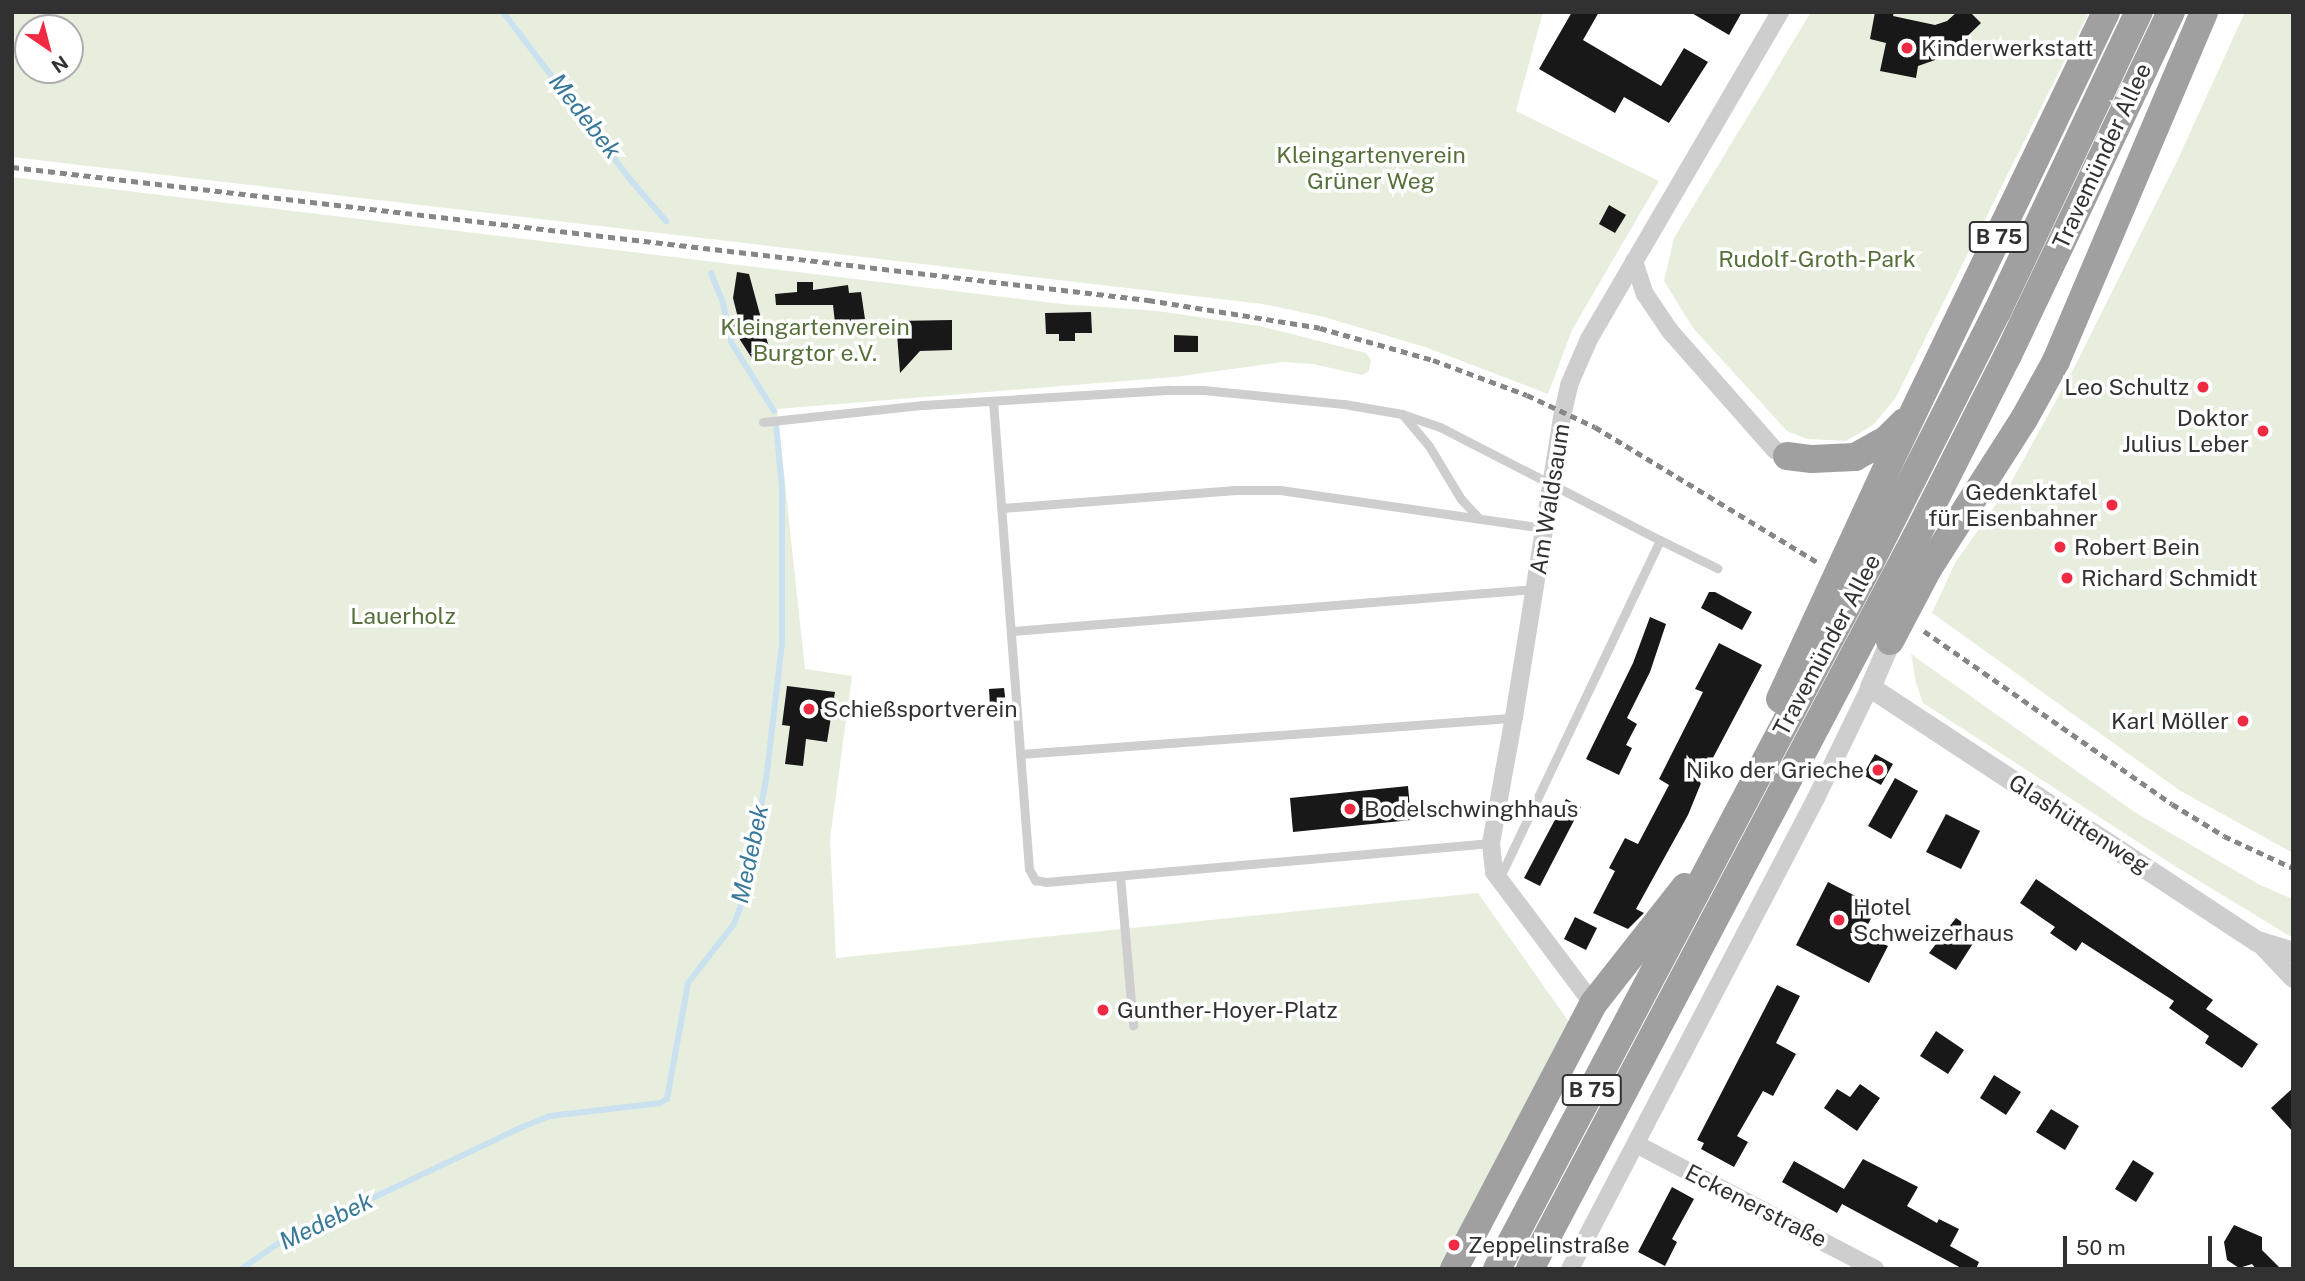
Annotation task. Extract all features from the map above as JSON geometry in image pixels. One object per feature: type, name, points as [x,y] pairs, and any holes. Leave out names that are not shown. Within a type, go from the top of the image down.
[{"type":"highway","name":"B 75","points":[[1734,823],[1788,678],[2106,12]]},
{"type":"highway","name":"Travemünder Allee","points":[[1497,1269],[1734,823],[1997,313],[2139,12]]},
{"type":"highway","name":"Travemünder Allee","points":[[1530,1269],[1916,537],[2008,355],[2171,12]]},
{"type":"highway","name":"B 75","points":[[1916,537],[1983,450],[2084,299],[2160,111],[2204,12]]},
{"type":"highway","points":[[1890,641],[1928,569],[2024,419],[2056,361],[2084,299]]},
{"type":"highway","points":[[1787,456],[1812,459],[1854,457],[1886,440],[1916,410]]},
{"type":"highway","points":[[1454,1269],[1593,1004],[1734,823]]},
{"type":"street","name":"Am Waldsaum","points":[[1593,1004],[1494,872],[1491,843],[1569,385],[1588,339],[1780,12]]},
{"type":"street","points":[[1634,261],[1645,294],[1670,331],[1775,450],[1787,456]]},
{"type":"street","points":[[1570,1269],[1816,798],[1890,641]]},
{"type":"street","name":"Glashüttenweg","points":[[1870,687],[2257,941],[2293,952]]},
{"type":"street","points":[[2257,941],[2293,979]]},
{"type":"street","name":"Eckenerstraße","points":[[1636,1144],[1875,1269]]},
{"type":"lane","points":[[763,422],[993,401],[1203,390],[1344,404],[1402,414],[1440,427],[1526,474],[1551,483],[1717,568]]},
{"type":"lane","points":[[993,401],[1029,869],[1035,880],[1046,882],[1120,876],[1491,843]]},
{"type":"lane","points":[[1402,414],[1429,446],[1461,499],[1479,518]]},
{"type":"lane","points":[[1002,508],[1235,490],[1280,490],[1544,528]]},
{"type":"lane","points":[[1500,879],[1660,540]]},
{"type":"lane","points":[[1011,631],[1535,589]]},
{"type":"lane","points":[[1020,754],[1514,718]]},
{"type":"lane","points":[[1120,876],[1133,1025]]},
{"type":"green space","name":"Kleingartenverein Grüner Weg","points":[[12,12],[1543,12],[1516,111],[1659,181],[1572,330],[1548,394],[1425,347],[1324,317],[1263,304],[12,157]]},
{"type":"green space","name":"Rudolf-Groth-Park","points":[[1811,12],[2089,12],[1895,399],[1873,425],[1846,441],[1807,439],[1787,431],[1693,328],[1664,281],[1674,238]]},
{"type":"green space","points":[[2245,12],[2293,12],[2293,853],[2179,790],[1932,613],[1955,563],[2009,486],[2075,366],[2178,159]]},
{"type":"green space","name":"Lauerholz","points":[[12,177],[1062,304],[1158,311],[1260,326],[1366,353],[1371,360],[1369,371],[1362,375],[1313,364],[1283,362],[1174,377],[777,409],[805,669],[852,676],[830,839],[836,958],[1478,893],[1569,1022],[1441,1269],[12,1269]]},
{"type":"green space","points":[[1911,654],[2136,813],[2260,885],[2293,899],[2293,938],[2178,868],[1923,703]]},
{"type":"building","points":[[1572,12],[1599,12],[1583,40],[1661,86],[1684,48],[1708,62],[1669,123],[1624,97],[1615,113],[1539,69]]},
{"type":"building","points":[[1690,12],[1742,12],[1729,35]]},
{"type":"building","name":"Kinderwerkstatt","points":[[1875,12],[1894,12],[1893,16],[1935,25],[1947,21],[1957,12],[1970,12],[1981,23],[1952,54],[1918,66],[1916,78],[1880,71],[1886,43],[1870,39]]},
{"type":"building","points":[[1609,205],[1626,215],[1615,233],[1599,224]]},
{"type":"building","points":[[737,272],[749,274],[771,355],[753,360],[728,321],[738,318],[733,298]]},
{"type":"building","points":[[797,282],[813,282],[813,290],[848,285],[849,293],[861,292],[865,319],[835,323],[833,305],[776,305],[775,294],[797,292]]},
{"type":"building","points":[[1091,312],[1092,333],[1075,333],[1075,341],[1059,341],[1059,334],[1046,334],[1045,313]]},
{"type":"building","points":[[952,320],[952,350],[920,351],[900,373],[896,321]]},
{"type":"building","points":[[1174,335],[1198,336],[1198,352],[1174,352]]},
{"type":"building","points":[[1709,592],[1715,592],[1752,612],[1742,630],[1701,608]]},
{"type":"building","points":[[1650,617],[1666,624],[1650,672],[1627,718],[1637,724],[1626,745],[1632,748],[1619,775],[1586,759],[1633,663]]},
{"type":"building","points":[[1719,643],[1762,665],[1706,771],[1688,815],[1636,909],[1644,913],[1628,929],[1593,913],[1615,871],[1609,868],[1625,838],[1638,844],[1669,785],[1659,779],[1703,692],[1695,689]]},
{"type":"building","name":"Schießsportverein","points":[[787,686],[835,692],[827,742],[806,739],[803,766],[785,764],[790,726],[782,725]]},
{"type":"building","points":[[1004,688],[1006,704],[990,706],[989,689]]},
{"type":"building","points":[[1875,754],[1893,764],[1881,785],[1863,775]]},
{"type":"building","points":[[1895,778],[1918,791],[1891,839],[1868,826]]},
{"type":"building","name":"Bodelschwinghhaus","points":[[1408,786],[1411,820],[1293,832],[1290,798]]},
{"type":"building","points":[[1566,799],[1581,807],[1540,886],[1524,878]]},
{"type":"building","points":[[1946,814],[1980,831],[1961,869],[1926,852]]},
{"type":"building","points":[[2036,879],[2213,1000],[2206,1009],[2258,1044],[2242,1068],[2205,1043],[2209,1036],[2169,1008],[2174,1001],[2082,942],[2076,951],[2050,933],[2055,927],[2020,903]]},
{"type":"building","name":"Hotel Schweizerhaus","points":[[1828,882],[1877,907],[1863,934],[1888,946],[1869,983],[1796,945]]},
{"type":"building","points":[[1575,917],[1597,928],[1586,950],[1564,939]]},
{"type":"building","points":[[1956,918],[1979,934],[1956,970],[1929,953]]},
{"type":"building","points":[[1777,985],[1800,996],[1776,1043],[1796,1054],[1773,1096],[1763,1091],[1737,1136],[1748,1142],[1734,1167],[1701,1149],[1704,1143],[1697,1140]]},
{"type":"building","points":[[1936,1031],[1964,1050],[1948,1074],[1920,1056]]},
{"type":"building","points":[[1994,1075],[2021,1092],[2006,1115],[1980,1098]]},
{"type":"building","points":[[1860,1084],[1880,1098],[1857,1131],[1824,1108],[1837,1089],[1850,1097]]},
{"type":"building","points":[[2293,1088],[2293,1132],[2271,1108]]},
{"type":"building","points":[[2051,1109],[2079,1126],[2065,1150],[2036,1132]]},
{"type":"building","points":[[1863,1159],[1918,1187],[1907,1206],[1937,1223],[1939,1219],[1959,1229],[1950,1246],[1979,1262],[1976,1269],[1963,1269],[1842,1204],[1837,1213],[1782,1182],[1794,1161],[1844,1189]]},
{"type":"building","points":[[2133,1160],[2154,1173],[2136,1202],[2115,1189]]},
{"type":"building","points":[[1672,1187],[1694,1199],[1672,1239],[1677,1242],[1665,1266],[1638,1252]]},
{"type":"building","points":[[2234,1225],[2262,1237],[2262,1250],[2281,1269],[2256,1269],[2252,1264],[2239,1268],[2227,1260],[2224,1242]]},
{"type":"waterway","name":"Medebek","points":[[503,12],[629,178],[666,221]]},
{"type":"waterway","name":"Medebek","points":[[711,273],[723,303],[731,342],[774,411]]},
{"type":"waterway","name":"Medebek","points":[[241,1269],[282,1241],[550,1116],[660,1103],[667,1099],[688,983],[734,924],[744,896],[766,780],[782,643],[782,487],[776,424]]},
{"type":"railway","points":[[12,167],[1148,300],[1320,328],[1433,360],[1527,395],[1595,427],[1819,563]]},
{"type":"railway","points":[[1924,631],[2172,804],[2224,836],[2293,868]]},
{"type":"place","name":"Kinderwerkstatt","points":[[1907,48]]},
{"type":"place","name":"Leo Schultz","points":[[2203,387]]},
{"type":"place","name":"Doktor Julius Leber","points":[[2263,431]]},
{"type":"place","name":"Gedenktafel für Eisenbahner","points":[[2112,505]]},
{"type":"place","name":"Robert Bein","points":[[2060,547]]},
{"type":"place","name":"Richard Schmidt","points":[[2067,578]]},
{"type":"place","name":"Schießsportverein","points":[[809,709]]},
{"type":"place","name":"Karl Möller","points":[[2243,721]]},
{"type":"place","name":"Niko der Grieche","points":[[1878,770]]},
{"type":"place","name":"Bodelschwinghhaus","points":[[1350,809]]},
{"type":"place","name":"Hotel Schweizerhaus","points":[[1839,920]]},
{"type":"place","name":"Gunther-Hoyer-Platz","points":[[1103,1010]]},
{"type":"place","name":"Zeppelinstraße","points":[[1454,1245]]},
{"type":"park label","name":"Kleingartenverein Burgtor e.V.","points":[[815,340]]}]
